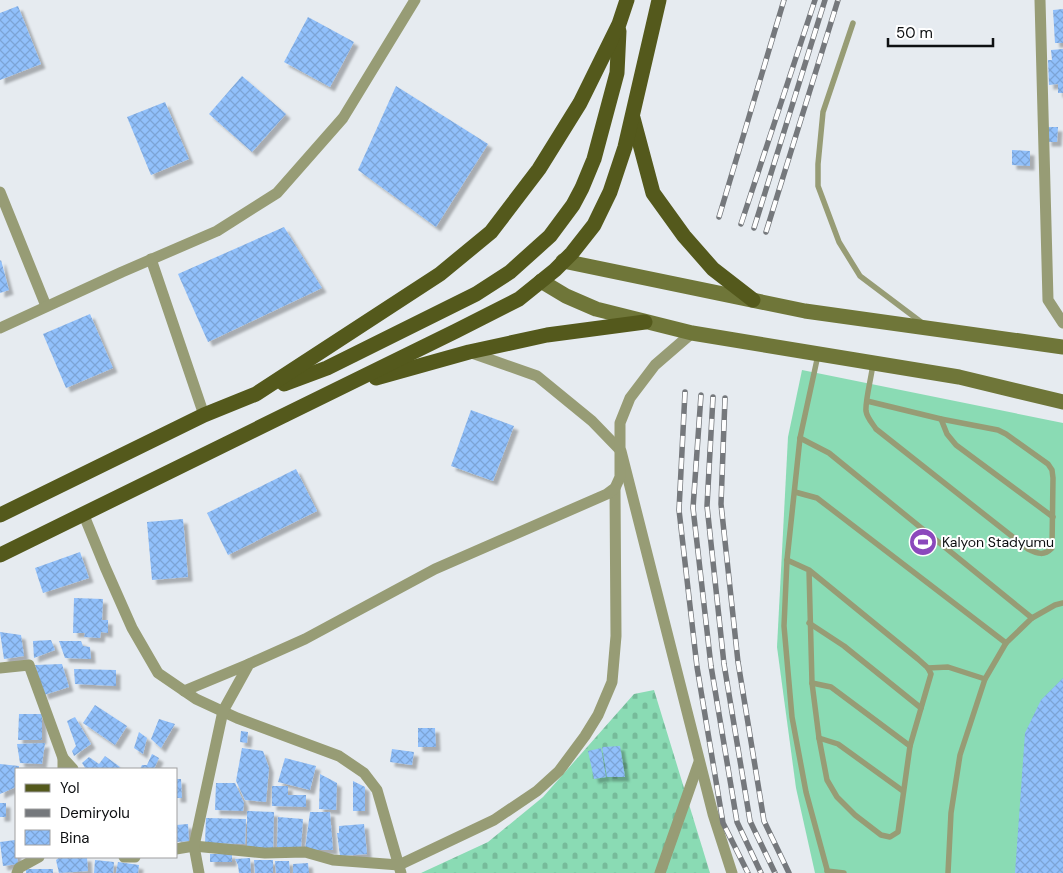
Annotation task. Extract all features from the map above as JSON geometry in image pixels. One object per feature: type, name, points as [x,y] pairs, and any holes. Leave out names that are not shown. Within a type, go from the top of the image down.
[{"type":"main road","points":[[256,394],[440,274],[491,232],[517,199],[580,103],[619,24],[627,0]]},
{"type":"main road","points":[[0,555],[519,299],[555,270],[572,253],[594,225],[606,200],[625,147],[659,0]]},
{"type":"main road","points":[[0,515],[204,415],[327,368],[458,304],[493,283],[523,260],[550,236],[573,205],[594,160],[617,73],[619,24]]},
{"type":"main road","points":[[632,116],[653,193],[684,236],[713,269],[753,300]]},
{"type":"main road","points":[[538,247],[563,261]]},
{"type":"main road","points":[[523,260],[541,281]]},
{"type":"main road","points":[[340,388],[469,352],[547,335],[646,322]]},
{"type":"street","points":[[0,328],[217,231],[277,192],[344,118],[415,0]]},
{"type":"street","points":[[1040,0],[1048,300],[1063,323]]},
{"type":"street","points":[[0,192],[46,306]]},
{"type":"street","points":[[151,260],[204,415]]},
{"type":"street","points":[[563,261],[806,311],[1063,347]]},
{"type":"street","points":[[541,281],[566,296],[596,309],[692,333],[959,378],[1063,402]]},
{"type":"street","points":[[178,849],[194,846],[265,853],[305,852],[333,860],[400,869],[494,820],[537,791],[559,771],[598,715],[612,682],[616,636],[615,488],[620,477],[620,423],[630,398],[655,364],[692,333]]},
{"type":"street","points":[[469,352],[537,376],[592,422],[621,451],[699,762],[732,873]]},
{"type":"street","points":[[184,691],[306,639],[435,569],[608,494],[615,488]]},
{"type":"street","points":[[83,513],[132,628],[158,674],[196,699],[236,718],[339,756],[364,773],[377,790],[400,869]]},
{"type":"street","points":[[199,873],[194,846],[223,711],[249,664]]},
{"type":"street","points":[[0,668],[29,665],[63,763]]},
{"type":"street","points":[[660,873],[699,762]]},
{"type":"street","points":[[17,873],[19,868],[36,858]]},
{"type":"lane","points":[[853,23],[823,112],[818,186],[839,242],[860,276],[929,328]]},
{"type":"lane","points":[[818,354],[800,438],[787,560],[784,626],[792,717],[806,792],[827,872],[844,873]]},
{"type":"lane","points":[[868,401],[941,419],[988,428],[1006,434],[1048,464],[1052,470],[1053,478],[1052,548],[1047,553],[1038,554],[1028,549],[876,429],[866,411],[873,363]]},
{"type":"lane","points":[[941,419],[947,434],[956,446],[1053,517]]},
{"type":"lane","points":[[800,438],[829,453],[1032,618]]},
{"type":"lane","points":[[794,492],[817,498],[1006,643]]},
{"type":"lane","points":[[787,560],[809,570],[928,668],[931,674],[910,746],[898,832],[890,837],[881,835],[855,815],[837,797],[827,780],[812,683],[809,570]]},
{"type":"lane","points":[[948,873],[951,813],[960,755],[985,680],[1006,643],[1032,618],[1055,605],[1063,603]]},
{"type":"lane","points":[[809,623],[844,646],[921,708]]},
{"type":"lane","points":[[928,668],[948,667],[985,680]]},
{"type":"lane","points":[[812,683],[831,687],[910,746]]},
{"type":"lane","points":[[819,738],[838,744],[903,791]]},
{"type":"green space","name":"Kalyon Stadyumu","points":[[802,370],[1063,423],[1063,873],[815,873],[796,788],[777,647],[788,437]]},
{"type":"green space","points":[[654,690],[710,873],[421,873],[488,842],[543,797],[634,694]]},
{"type":"building","points":[[18,6],[41,64],[0,80],[0,13]]},
{"type":"building","points":[[1063,9],[1063,43],[1055,43],[1053,10]]},
{"type":"building","points":[[308,17],[354,42],[330,87],[284,62]]},
{"type":"building","points":[[1063,49],[1063,93],[1058,93],[1058,84],[1049,85],[1048,60],[1052,60],[1051,50]]},
{"type":"building","points":[[242,76],[286,114],[252,152],[209,114]]},
{"type":"building","points":[[396,86],[488,144],[436,227],[358,170]]},
{"type":"building","points":[[165,102],[189,159],[151,175],[127,117]]},
{"type":"building","points":[[1047,127],[1058,127],[1057,142],[1047,142]]},
{"type":"building","points":[[1012,150],[1030,151],[1030,166],[1012,165]]},
{"type":"building","points":[[284,227],[322,288],[208,342],[178,274]]},
{"type":"building","points":[[0,261],[9,290],[0,293]]},
{"type":"building","points":[[90,314],[113,368],[66,388],[43,334]]},
{"type":"building","points":[[471,410],[514,426],[493,481],[451,466]]},
{"type":"building","points":[[296,469],[317,511],[228,555],[207,513]]},
{"type":"building","points":[[183,519],[188,577],[152,580],[147,522]]},
{"type":"building","points":[[80,552],[89,578],[43,593],[35,568]]},
{"type":"building","points":[[74,598],[103,599],[102,620],[108,620],[108,633],[101,632],[100,638],[84,637],[85,633],[73,633]]},
{"type":"building","points":[[0,632],[21,635],[24,656],[4,659]]},
{"type":"building","points":[[51,640],[55,650],[34,658],[33,641]]},
{"type":"building","points":[[59,641],[81,641],[83,646],[90,647],[91,659],[65,658]]},
{"type":"building","points":[[62,664],[69,687],[44,695],[35,665]]},
{"type":"building","points":[[74,669],[116,670],[116,686],[75,684]]},
{"type":"building","points":[[1063,678],[1063,873],[1015,873],[1025,733],[1041,700]]},
{"type":"building","points":[[95,705],[127,726],[115,745],[83,723]]},
{"type":"building","points":[[19,714],[42,714],[42,740],[18,740]]},
{"type":"building","points":[[75,717],[91,744],[74,756],[72,751],[76,746],[67,721]]},
{"type":"building","points":[[159,719],[175,724],[161,748],[151,739]]},
{"type":"building","points":[[418,728],[435,728],[436,747],[418,747]]},
{"type":"building","points":[[241,731],[248,732],[247,743],[240,742]]},
{"type":"building","points":[[139,732],[147,738],[143,754],[134,748]]},
{"type":"building","points":[[45,743],[42,764],[20,763],[17,744]]},
{"type":"building","points":[[620,746],[625,777],[607,777],[602,747]]},
{"type":"building","points":[[242,748],[263,751],[269,768],[266,802],[245,800],[236,781]]},
{"type":"building","points":[[601,748],[606,777],[594,779],[588,751]]},
{"type":"building","points":[[392,749],[414,752],[412,765],[390,762]]},
{"type":"building","points":[[152,754],[159,758],[154,768],[140,768],[142,765],[147,765]]},
{"type":"building","points":[[105,756],[120,767],[85,768],[82,763],[89,757],[99,764]]},
{"type":"building","points":[[285,758],[316,766],[310,790],[278,782]]},
{"type":"building","points":[[0,764],[19,766],[19,768],[15,768],[15,787],[0,794]]},
{"type":"building","points":[[320,774],[337,783],[336,810],[319,809]]},
{"type":"building","points":[[178,779],[181,779],[182,798],[178,798]]},
{"type":"building","points":[[353,781],[365,787],[365,811],[353,811]]},
{"type":"building","points":[[216,783],[235,783],[244,803],[243,811],[215,810]]},
{"type":"building","points":[[272,786],[288,786],[288,795],[306,795],[306,807],[272,806]]},
{"type":"building","points":[[0,803],[6,803],[6,817],[0,817]]},
{"type":"building","points":[[247,811],[274,812],[273,850],[247,850]]},
{"type":"building","points":[[310,812],[330,812],[333,850],[305,850]]},
{"type":"building","points":[[278,817],[303,819],[301,848],[277,847]]},
{"type":"building","points":[[206,818],[246,819],[245,844],[205,843]]},
{"type":"building","points":[[188,824],[189,841],[178,842],[178,825]]},
{"type":"building","points":[[364,824],[367,854],[340,856],[337,833],[339,833],[339,826]]},
{"type":"building","points":[[15,840],[15,858],[17,858],[18,864],[3,866],[0,842]]},
{"type":"building","points":[[210,854],[232,854],[232,862],[210,862]]},
{"type":"building","points":[[59,858],[87,858],[88,871],[59,873],[56,860]]},
{"type":"building","points":[[250,858],[251,873],[239,873],[235,859]]},
{"type":"building","points":[[95,860],[114,862],[113,873],[94,873]]},
{"type":"building","points":[[254,860],[273,860],[273,873],[255,873]]},
{"type":"building","points":[[275,861],[289,861],[290,873],[276,873]]},
{"type":"building","points":[[118,862],[139,865],[138,873],[116,873]]},
{"type":"building","points":[[308,863],[309,873],[293,873],[293,864]]},
{"type":"building","points":[[26,869],[53,869],[53,873],[26,873]]},
{"type":"railway","points":[[719,217],[784,0]]},
{"type":"railway","points":[[741,224],[815,0]]},
{"type":"railway","points":[[754,228],[825,0]]},
{"type":"railway","points":[[766,232],[838,0]]},
{"type":"railway","points":[[685,392],[679,510],[697,667],[723,823],[748,873]]},
{"type":"railway","points":[[701,395],[693,508],[711,666],[737,822],[761,873]]},
{"type":"railway","points":[[713,397],[707,506],[724,664],[750,821],[775,873]]},
{"type":"railway","points":[[725,398],[721,504],[738,662],[764,821],[789,873]]},
{"type":"place","name":"Kalyon Stadyumu","points":[[923,542]]}]
